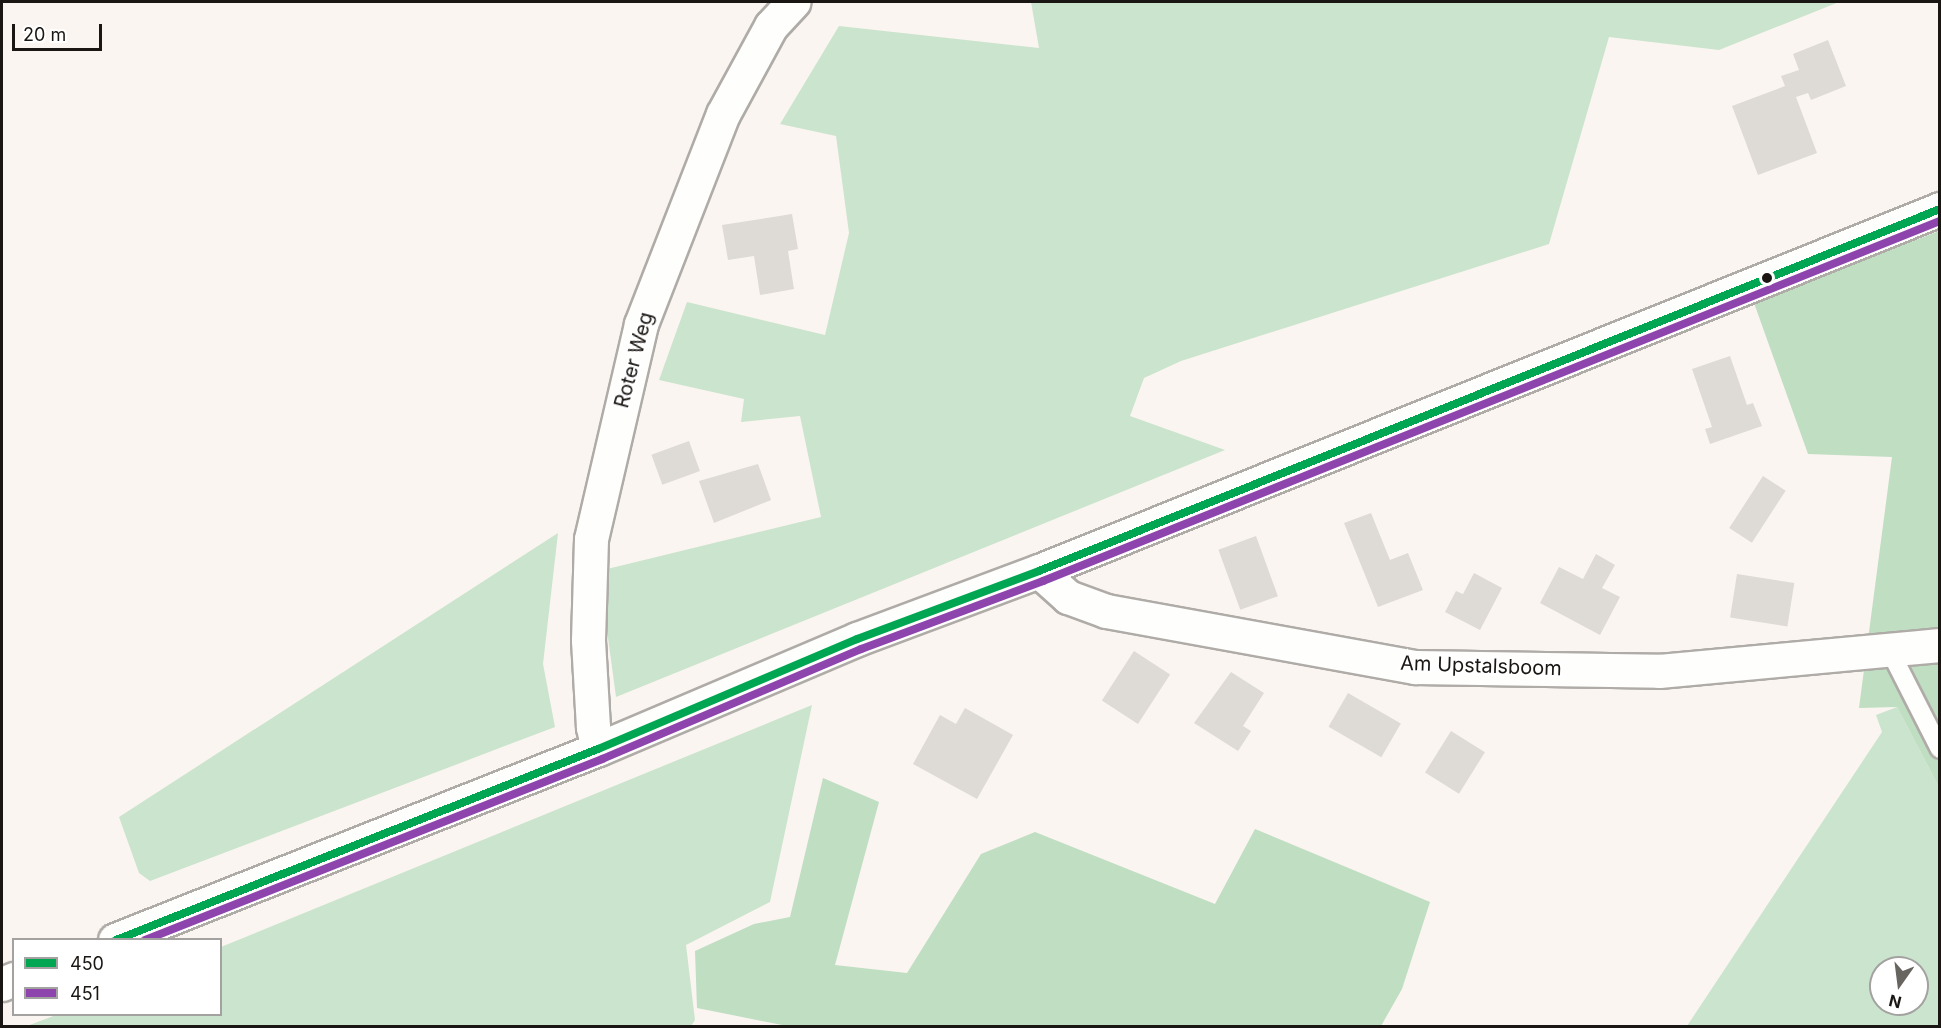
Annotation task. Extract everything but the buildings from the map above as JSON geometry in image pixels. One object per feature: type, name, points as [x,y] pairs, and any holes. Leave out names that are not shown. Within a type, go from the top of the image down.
[{"type":"main road","name":"Roter Weg","points":[[598,749],[593,727],[588,640],[591,538],[641,324],[723,114],[771,26],[793,2]]},
{"type":"main road","points":[[118,938],[598,749],[857,639],[1039,571],[1940,209]]},
{"type":"main road","name":"Am Upstalsboom","points":[[1039,571],[1068,597],[1106,610],[1414,668],[1659,671],[1940,645]]},
{"type":"lane","points":[[1889,649],[1940,749]]},
{"type":"green space","points":[[1031,2],[1839,2],[1719,50],[1609,37],[1549,244],[1181,361],[1144,378],[1130,416],[1225,450],[616,697],[599,571],[821,517],[800,416],[741,422],[744,399],[659,380],[687,302],[825,335],[849,233],[836,136],[780,124],[839,26],[1039,48]]},
{"type":"green space","points":[[1939,231],[1939,787],[1897,707],[1859,708],[1892,457],[1808,454],[1754,303]]},
{"type":"green space","points":[[558,533],[543,664],[555,727],[150,881],[139,873],[119,817]]},
{"type":"green space","points":[[812,705],[770,902],[686,945],[695,1020],[691,1026],[27,1026],[53,1016],[222,1016],[222,947]]},
{"type":"green space","points":[[1897,707],[1939,787],[1939,1026],[1687,1026],[1882,732],[1876,715]]},
{"type":"green space","points":[[823,778],[879,802],[835,965],[907,973],[981,854],[1035,832],[1215,904],[1255,829],[1430,902],[1402,989],[1381,1026],[787,1026],[697,1008],[695,951],[754,924],[790,917]]},
{"type":"transit line","name":"450","points":[[121,938],[598,749],[857,639],[1039,571],[1940,209]]},
{"type":"transit line","name":"451","points":[[150,938],[602,759],[861,649],[1043,581],[1940,221]]}]
